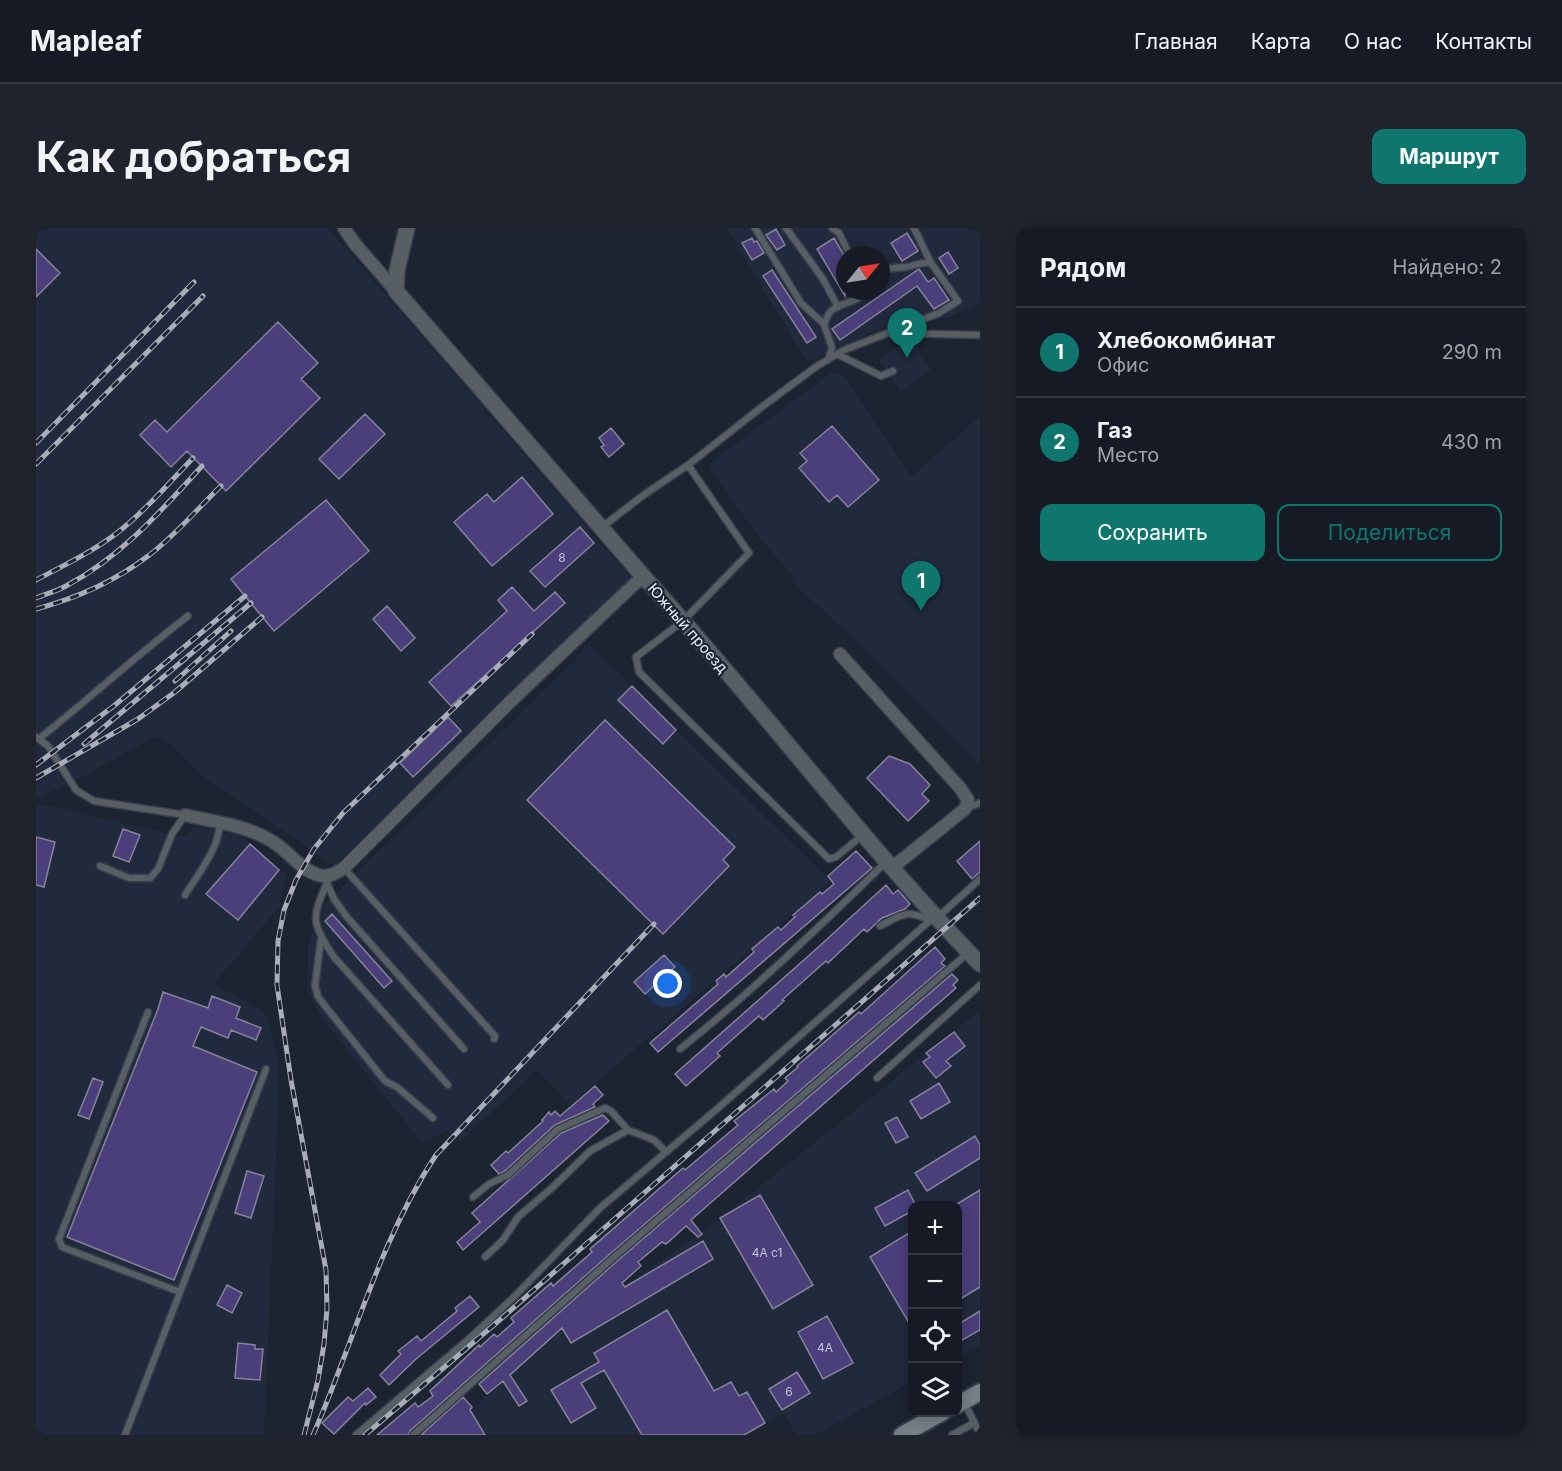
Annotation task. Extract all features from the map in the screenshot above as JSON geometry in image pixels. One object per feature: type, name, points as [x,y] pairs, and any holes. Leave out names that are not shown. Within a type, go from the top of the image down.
[{"type":"main road","points":[[962,1402],[980,1392]]},
{"type":"main road","points":[[902,1435],[936,1417]]},
{"type":"street","points":[[344,228],[396,291]]},
{"type":"street","points":[[396,291],[397,270],[407,228]]},
{"type":"street","name":"Южный проезд","points":[[396,291],[683,621],[935,918],[976,956]]},
{"type":"street","points":[[185,815],[250,830],[272,841],[303,867],[328,879],[344,868],[512,700],[643,576]]},
{"type":"street","points":[[840,654],[961,789],[968,800],[964,809],[890,864]]},
{"type":"lane","points":[[754,228],[801,303],[824,324],[832,348],[828,360]]},
{"type":"lane","points":[[786,228],[823,279],[838,307]]},
{"type":"lane","points":[[832,228],[838,233],[845,246]]},
{"type":"lane","points":[[602,528],[817,366],[837,354],[939,313],[958,301],[931,263],[914,228]]},
{"type":"lane","points":[[890,267],[931,263]]},
{"type":"lane","points":[[824,324],[832,310],[855,300]]},
{"type":"lane","points":[[888,333],[980,335]]},
{"type":"lane","points":[[837,354],[881,376],[893,371]]},
{"type":"lane","points":[[688,465],[749,553],[683,621],[636,657],[639,672],[829,858],[836,857],[864,834]]},
{"type":"lane","points":[[100,866],[129,878],[150,878],[158,869],[172,834],[185,815],[94,801],[76,790],[48,746],[38,737],[188,616]]},
{"type":"lane","points":[[964,809],[980,804]]},
{"type":"lane","points":[[185,895],[207,860],[220,831],[220,823]]},
{"type":"lane","points":[[680,1049],[717,1020],[890,864]]},
{"type":"lane","points":[[344,868],[495,1036],[494,1040]]},
{"type":"lane","points":[[328,879],[316,908],[316,922],[321,938],[334,957],[448,1085]]},
{"type":"lane","points":[[328,879],[334,899],[347,917],[464,1049]]},
{"type":"lane","points":[[356,1435],[470,1338],[515,1296],[600,1208],[980,879]]},
{"type":"lane","points":[[880,926],[903,915],[916,913],[935,918]]},
{"type":"lane","points":[[321,938],[315,986],[318,997],[385,1081],[397,1087],[433,1118]]},
{"type":"lane","points":[[413,1435],[613,1258],[976,956]]},
{"type":"lane","points":[[877,1078],[980,985]]},
{"type":"lane","points":[[148,1012],[59,1239],[62,1247],[180,1292]]},
{"type":"lane","points":[[124,1435],[266,1069]]},
{"type":"lane","points":[[473,1197],[489,1184],[508,1175],[558,1129],[605,1108],[611,1111],[628,1130],[654,1140],[666,1152]]},
{"type":"lane","points":[[484,1257],[503,1240],[518,1217],[590,1151],[628,1130]]},
{"type":"lane","points":[[962,1405],[980,1434]]},
{"type":"lane","points":[[952,1435],[974,1423]]},
{"type":"shaded area","points":[[36,228],[328,228],[631,579],[334,866],[201,775],[162,737],[155,737],[36,799]]},
{"type":"shaded area","points":[[726,228],[980,228],[980,303],[952,316],[877,330],[807,362]]},
{"type":"shaded area","points":[[910,338],[931,370],[901,392],[879,360]]},
{"type":"shaded area","points":[[832,372],[842,374],[911,477],[980,416],[980,765],[847,632],[797,587],[794,578],[755,532],[710,469],[709,464]]},
{"type":"shaded area","points":[[590,645],[831,881],[570,1105],[537,1070],[459,1143],[447,1131],[421,1142],[324,1021],[308,991],[308,945],[323,906]]},
{"type":"shaded area","points":[[36,803],[185,837],[195,826],[240,835],[287,875],[279,907],[214,984],[263,1011],[267,1016],[278,1057],[279,1087],[264,1435],[36,1435]]},
{"type":"shaded area","points":[[980,1010],[980,1345],[962,1355],[962,1201],[908,1201],[908,1384],[815,1435],[796,1435],[783,1413],[744,1435],[462,1435],[461,1418],[525,1364],[552,1337],[560,1325],[640,1275],[704,1231]]},
{"type":"building","points":[[776,229],[785,245],[777,250],[766,235]]},
{"type":"building","points":[[907,233],[918,251],[902,261],[891,243]]},
{"type":"building","points":[[752,238],[754,242],[757,241],[764,253],[752,260],[742,243]]},
{"type":"building","points":[[834,238],[839,246],[836,246],[836,281],[817,249]]},
{"type":"building","points":[[36,249],[60,273],[36,297]]},
{"type":"building","points":[[948,252],[958,268],[949,274],[939,258]]},
{"type":"building","points":[[919,269],[928,282],[934,278],[949,300],[934,309],[917,286],[840,340],[832,329],[874,300],[890,300],[890,289]]},
{"type":"building","points":[[772,270],[816,337],[807,343],[763,276]]},
{"type":"building","points":[[278,322],[318,363],[301,379],[320,398],[226,491],[187,451],[171,467],[140,435],[155,420],[167,432]]},
{"type":"building","points":[[365,414],[385,434],[339,479],[319,459]]},
{"type":"building","points":[[832,426],[879,480],[848,507],[837,495],[829,502],[799,468],[807,461],[800,453]]},
{"type":"building","points":[[611,428],[624,444],[609,457],[601,447],[604,445],[599,438]]},
{"type":"building","points":[[522,477],[553,514],[492,566],[454,522],[487,494],[494,502]]},
{"type":"building","points":[[326,500],[369,551],[274,631],[231,579]]},
{"type":"building","points":[[580,527],[594,543],[545,587],[530,571]]},
{"type":"building","points":[[512,587],[534,611],[555,592],[565,603],[451,706],[429,682],[507,611],[498,600]]},
{"type":"building","points":[[387,606],[415,638],[401,651],[373,619]]},
{"type":"building","points":[[632,686],[676,730],[663,744],[618,700]]},
{"type":"building","points":[[448,717],[461,731],[413,777],[400,763]]},
{"type":"building","points":[[605,720],[735,847],[723,860],[729,866],[663,934],[527,800]]},
{"type":"building","points":[[889,756],[910,764],[930,785],[922,794],[929,801],[908,821],[867,778]]},
{"type":"building","points":[[123,829],[140,835],[129,862],[113,856]]},
{"type":"building","points":[[36,837],[55,842],[44,887],[36,885]]},
{"type":"building","points":[[980,841],[980,872],[972,879],[957,861]]},
{"type":"building","points":[[250,844],[279,870],[238,920],[206,894]]},
{"type":"building","points":[[856,851],[872,868],[658,1052],[650,1043],[718,984],[716,981],[724,974],[726,977],[754,952],[752,949],[778,927],[781,930],[795,917],[793,915],[820,892],[822,894],[834,884],[828,876]]},
{"type":"building","points":[[886,885],[893,894],[898,890],[910,904],[905,909],[882,918],[867,932],[864,929],[828,963],[826,961],[782,1000],[784,1001],[763,1020],[759,1016],[717,1053],[720,1056],[686,1086],[675,1074]]},
{"type":"building","points":[[332,914],[392,981],[384,988],[325,921]]},
{"type":"building","points":[[935,947],[945,959],[941,963],[945,966],[610,1254],[408,1435],[377,1435],[415,1403],[418,1407],[433,1396],[430,1391],[479,1345],[480,1347],[494,1334],[497,1337],[514,1322],[511,1318],[551,1283],[553,1286],[592,1252],[590,1249],[683,1168],[685,1170],[738,1125],[734,1121],[774,1089],[776,1092],[788,1081],[785,1078],[797,1066],[859,1012],[861,1014]]},
{"type":"building","points":[[664,955],[675,967],[645,994],[634,982]]},
{"type":"building","points":[[952,974],[958,980],[953,985],[956,988],[691,1220],[702,1234],[698,1237],[686,1226],[666,1244],[662,1242],[638,1262],[641,1266],[622,1283],[625,1287],[703,1241],[713,1259],[571,1343],[562,1328],[510,1375],[527,1401],[519,1406],[503,1381],[487,1394],[479,1384],[616,1262]]},
{"type":"building","points":[[163,992],[208,1008],[212,996],[240,1007],[236,1018],[261,1028],[256,1040],[231,1030],[228,1038],[201,1027],[193,1046],[257,1072],[174,1280],[67,1237]]},
{"type":"building","points":[[954,1032],[965,1046],[946,1061],[951,1066],[936,1078],[923,1062],[930,1057],[926,1053]]},
{"type":"building","points":[[93,1078],[103,1082],[89,1119],[78,1115]]},
{"type":"building","points":[[939,1083],[950,1102],[921,1119],[910,1101]]},
{"type":"building","points":[[595,1086],[603,1095],[593,1104],[595,1107],[555,1125],[505,1171],[499,1174],[491,1165],[506,1151],[508,1153],[543,1121],[549,1112],[551,1115],[555,1111],[560,1116]]},
{"type":"building","points":[[603,1115],[609,1121],[463,1250],[457,1242],[480,1222],[472,1213],[561,1133]]},
{"type":"building","points":[[897,1117],[908,1137],[896,1143],[885,1123]]},
{"type":"building","points":[[975,1136],[980,1145],[980,1158],[927,1191],[915,1173]]},
{"type":"building","points":[[247,1171],[264,1176],[251,1218],[235,1213]]},
{"type":"building","points":[[908,1190],[914,1201],[908,1201],[908,1213],[885,1226],[875,1208]]},
{"type":"building","points":[[980,1190],[980,1287],[962,1298],[962,1201]]},
{"type":"building","points":[[760,1195],[813,1285],[773,1309],[720,1218]]},
{"type":"building","points":[[908,1233],[908,1321],[870,1257]]},
{"type":"building","points":[[227,1285],[242,1293],[232,1313],[217,1305]]},
{"type":"building","points":[[470,1296],[479,1307],[416,1359],[389,1385],[380,1375],[401,1354],[398,1351],[417,1336],[421,1341],[457,1311],[455,1308]]},
{"type":"building","points":[[667,1310],[714,1391],[731,1382],[739,1396],[747,1392],[765,1423],[744,1435],[642,1435],[604,1370],[581,1383],[596,1408],[571,1423],[551,1390],[599,1362],[594,1353]]},
{"type":"building","points":[[980,1311],[980,1330],[962,1340],[962,1322]]},
{"type":"building","points":[[827,1316],[853,1363],[823,1379],[798,1332]]},
{"type":"building","points":[[238,1343],[255,1345],[255,1349],[263,1349],[260,1380],[235,1378]]},
{"type":"building","points":[[797,1372],[810,1393],[782,1410],[769,1389]]},
{"type":"building","points":[[368,1388],[376,1397],[366,1405],[365,1403],[334,1434],[322,1423],[348,1397],[353,1401]]},
{"type":"building","points":[[463,1397],[472,1407],[470,1410],[485,1435],[421,1435]]},
{"type":"railway","points":[[36,443],[194,282]]},
{"type":"railway","points":[[36,464],[203,296]]},
{"type":"railway","points":[[36,580],[88,553],[117,533],[147,506],[193,458]]},
{"type":"railway","points":[[36,598],[66,586],[105,561],[139,532],[202,466]]},
{"type":"railway","points":[[36,609],[66,600],[122,574],[167,540],[221,486]]},
{"type":"railway","points":[[36,765],[115,705],[245,596]]},
{"type":"railway","points":[[84,744],[251,603]]},
{"type":"railway","points":[[36,778],[138,719],[175,692],[262,617]]},
{"type":"railway","points":[[175,681],[231,631]]},
{"type":"railway","points":[[304,1435],[318,1380],[324,1344],[327,1309],[326,1270],[291,1080],[277,985],[278,941],[284,910],[296,880],[314,849],[343,813],[532,634]]},
{"type":"railway","points":[[365,1435],[495,1324],[980,898]]},
{"type":"railway","points":[[313,1435],[368,1292],[398,1222],[436,1155],[654,924]]},
{"type":"place","name":"Газ","points":[[907,358]]},
{"type":"place","name":"Хлебокомбинат","points":[[921,611]]}]
